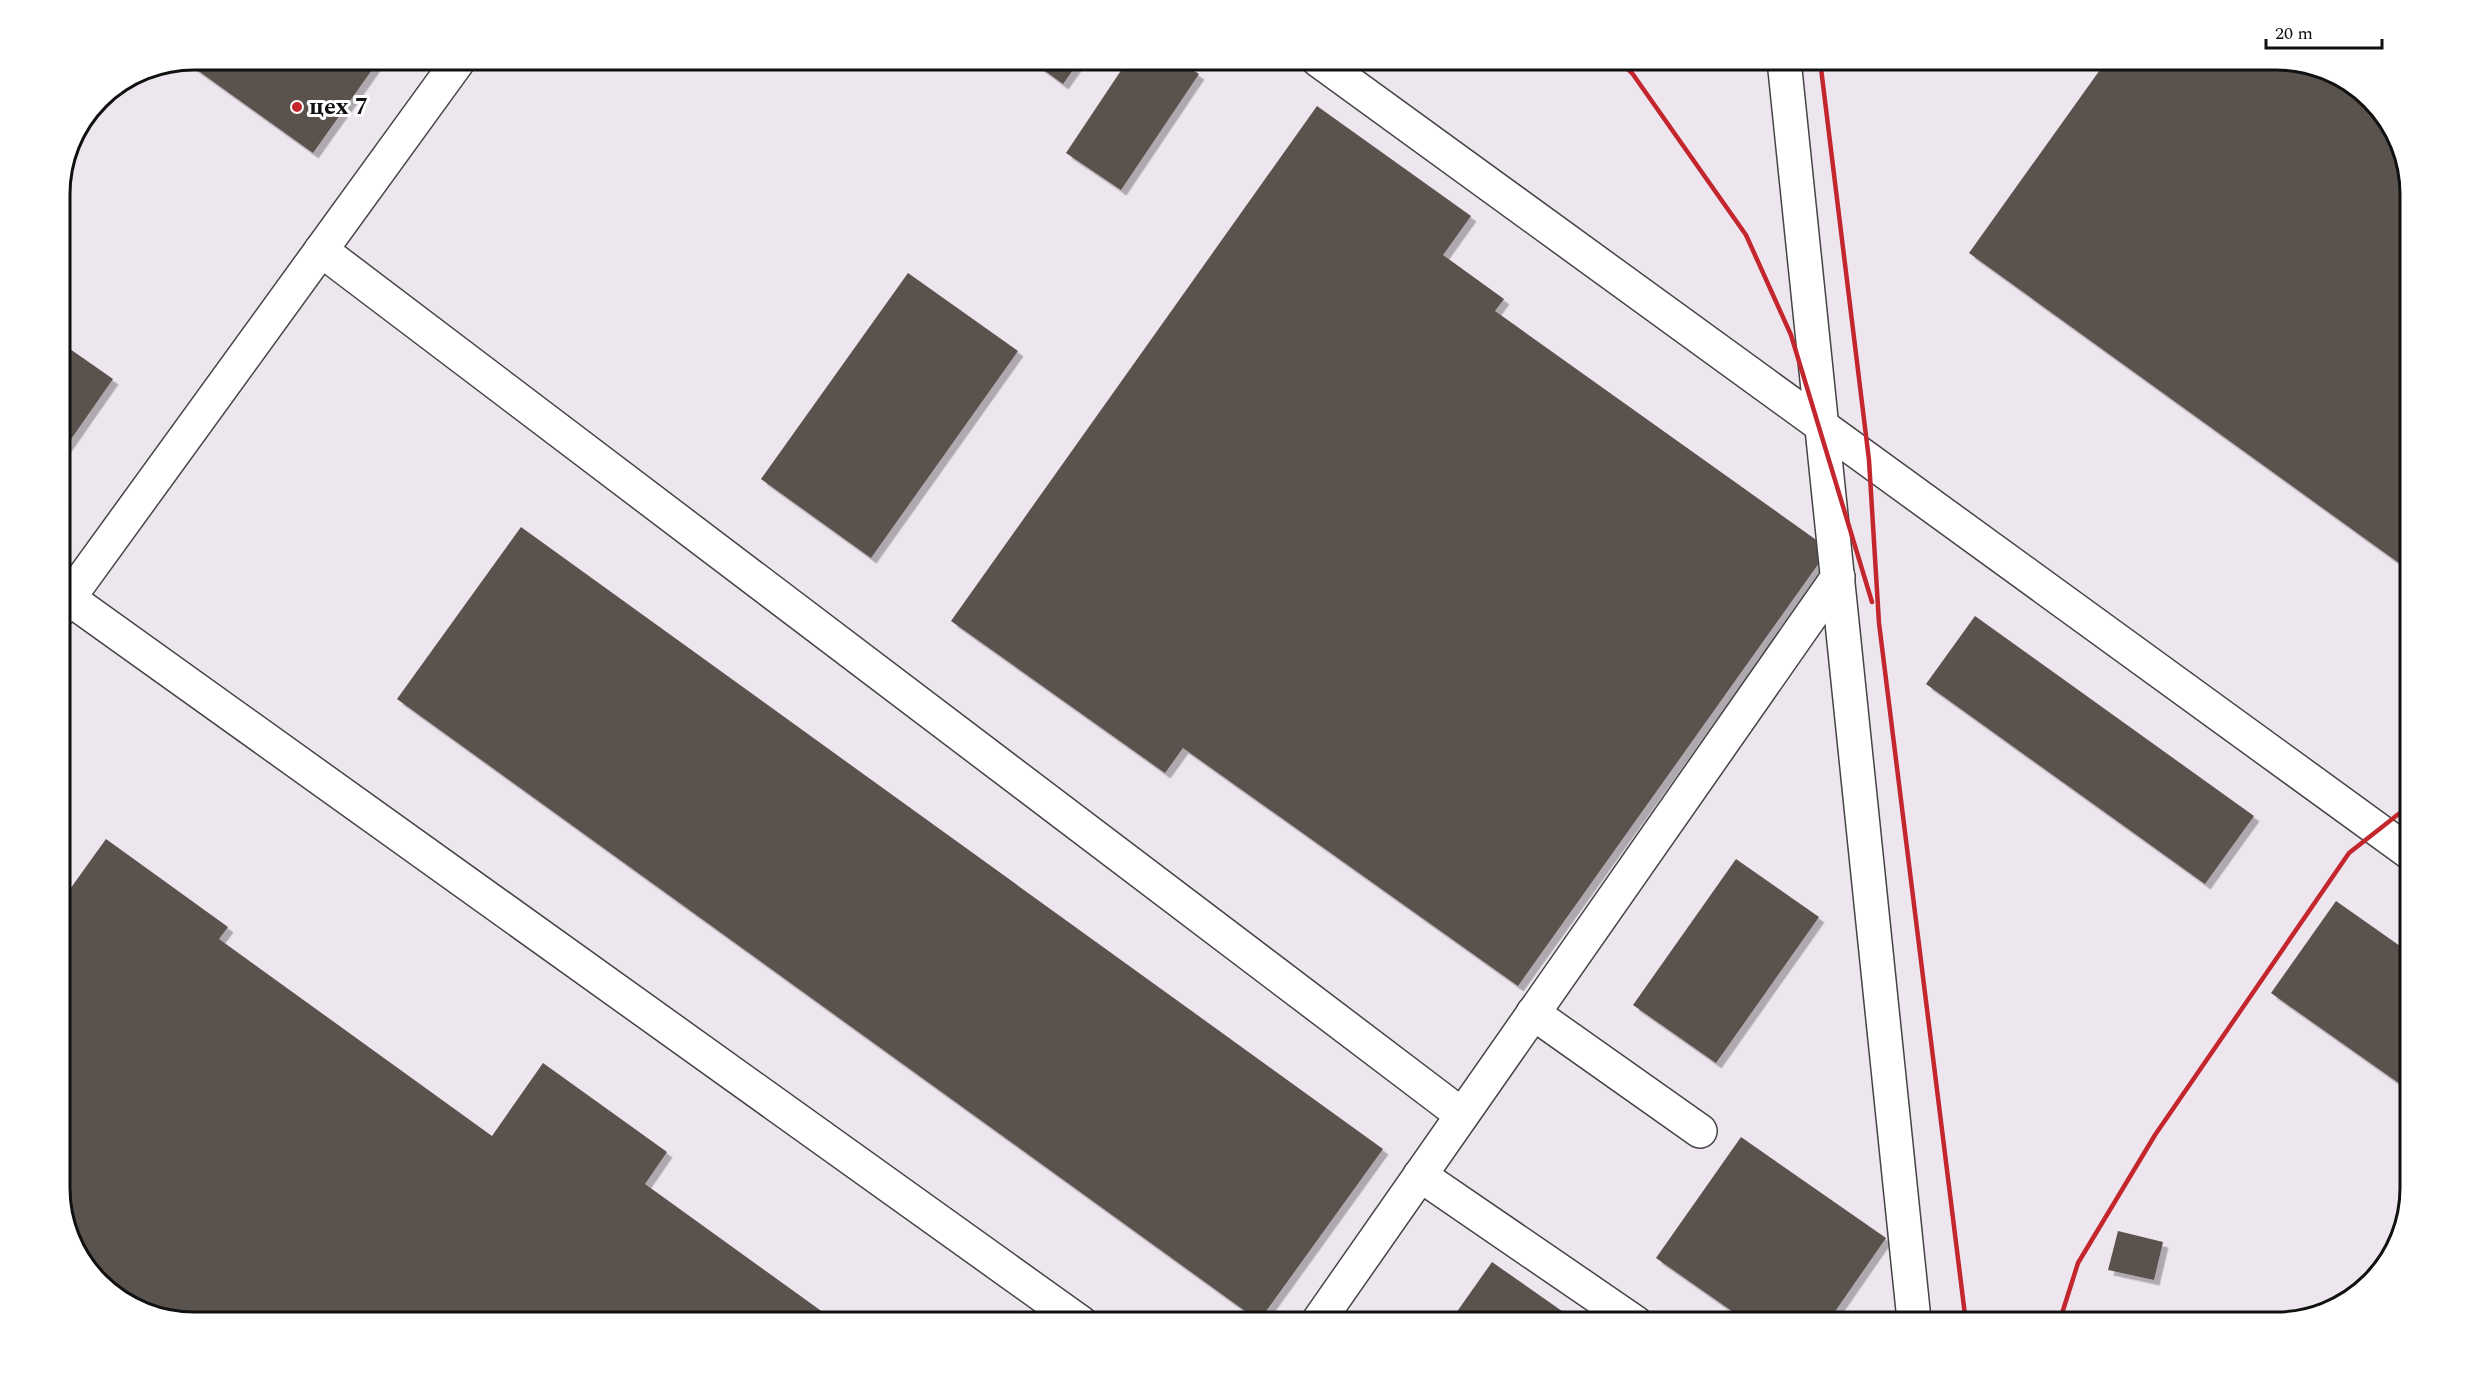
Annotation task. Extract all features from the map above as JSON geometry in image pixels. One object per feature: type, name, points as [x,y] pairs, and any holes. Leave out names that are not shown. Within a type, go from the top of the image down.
[{"type":"lane","points":[[71,589],[452,70]]},
{"type":"lane","points":[[1332,70],[2400,845]]},
{"type":"lane","points":[[1785,70],[1913,1312]]},
{"type":"lane","points":[[321,250],[1462,1115]]},
{"type":"lane","points":[[1325,1312],[1838,577]]},
{"type":"lane","points":[[71,606],[1066,1312]]},
{"type":"lane","points":[[1533,1013],[1700,1131]]},
{"type":"lane","points":[[1420,1175],[1620,1312]]},
{"type":"shaded area","points":[[195,70],[2275,70],[2307,75],[2337,87],[2357,101],[2379,126],[2393,155],[2399,187],[2400,1188],[2395,1220],[2383,1250],[2363,1276],[2337,1296],[2307,1308],[2275,1312],[195,1312],[163,1308],[133,1296],[107,1276],[87,1250],[75,1220],[71,1196],[71,187],[77,155],[83,140],[96,119],[107,107],[140,83],[178,72]]},
{"type":"building","name":"цех 7","points":[[197,70],[372,70],[313,153]]},
{"type":"building","points":[[1044,70],[1073,70],[1063,84]]},
{"type":"building","points":[[1121,70],[1193,70],[1199,74],[1121,190],[1066,153]]},
{"type":"building","points":[[2100,70],[2275,70],[2307,75],[2344,91],[2369,113],[2379,126],[2393,155],[2399,187],[2399,563],[1969,253]]},
{"type":"building","points":[[1317,106],[1471,216],[1443,255],[1504,299],[1495,311],[1829,549],[1518,986],[1183,748],[1165,773],[951,621]]},
{"type":"building","points":[[908,273],[1018,351],[871,558],[761,479]]},
{"type":"building","points":[[71,350],[113,379],[71,439]]},
{"type":"building","points":[[521,527],[1383,1149],[1265,1312],[1247,1312],[397,699]]},
{"type":"building","points":[[1975,616],[2254,816],[2205,884],[1926,684]]},
{"type":"building","points":[[106,839],[228,927],[219,939],[492,1136],[543,1063],[667,1152],[645,1184],[823,1312],[195,1312],[163,1308],[133,1296],[119,1287],[96,1264],[80,1236],[72,1205],[71,888]]},
{"type":"building","points":[[1736,859],[1819,917],[1716,1063],[1633,1005]]},
{"type":"building","points":[[2336,901],[2400,946],[2400,1084],[2271,993]]},
{"type":"building","points":[[1741,1137],[1886,1238],[1835,1312],[1733,1312],[1656,1258]]},
{"type":"building","points":[[2118,1231],[2163,1242],[2154,1280],[2108,1270]]},
{"type":"building","points":[[1492,1262],[1563,1312],[1457,1312]]},
{"type":"railway","points":[[1629,70],[1746,235],[1791,335],[1872,602]]},
{"type":"railway","points":[[1821,70],[1869,460],[1879,623],[1965,1312]]},
{"type":"railway","points":[[2062,1312],[2078,1263],[2155,1135],[2349,853],[2400,813]]},
{"type":"place","name":"цех 7","points":[[297,107]]}]
